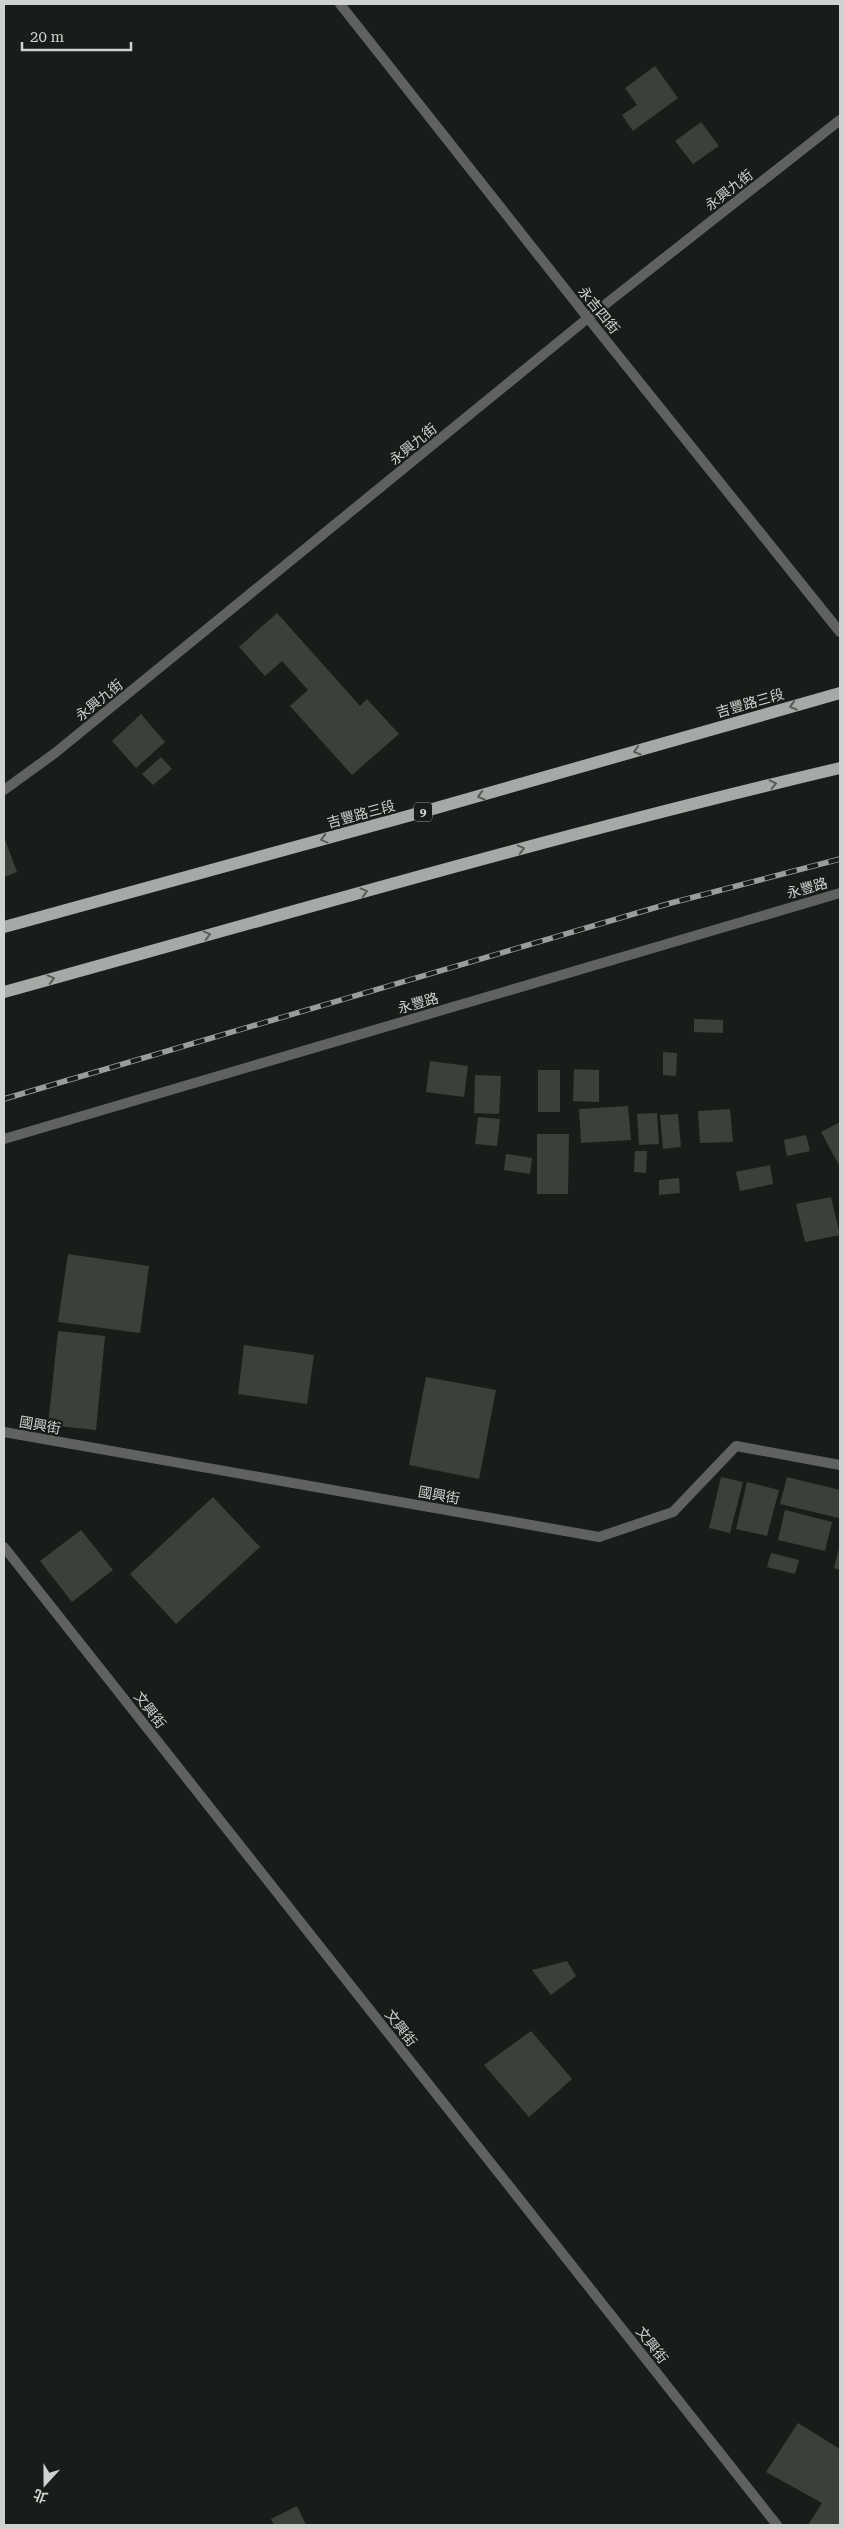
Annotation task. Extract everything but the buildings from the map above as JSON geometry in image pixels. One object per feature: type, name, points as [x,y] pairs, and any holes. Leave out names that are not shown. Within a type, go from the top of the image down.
[{"type":"main road","name":"吉豐路三段","points":[[4,927],[408,816],[840,693]]},
{"type":"main road","points":[[4,992],[426,875],[726,795],[840,768]]},
{"type":"street","name":"永吉四街","points":[[340,4],[588,318],[840,632]]},
{"type":"street","name":"永興九街","points":[[4,790],[56,753],[588,318],[840,120]]},
{"type":"street","name":"永豐路","points":[[4,1139],[840,893]]},
{"type":"street","name":"國興街","points":[[4,1432],[599,1537],[673,1512],[736,1446],[840,1465]]},
{"type":"street","name":"文興街","points":[[4,1548],[777,2525]]},
{"type":"railway","points":[[4,1099],[671,903],[840,859]]}]
